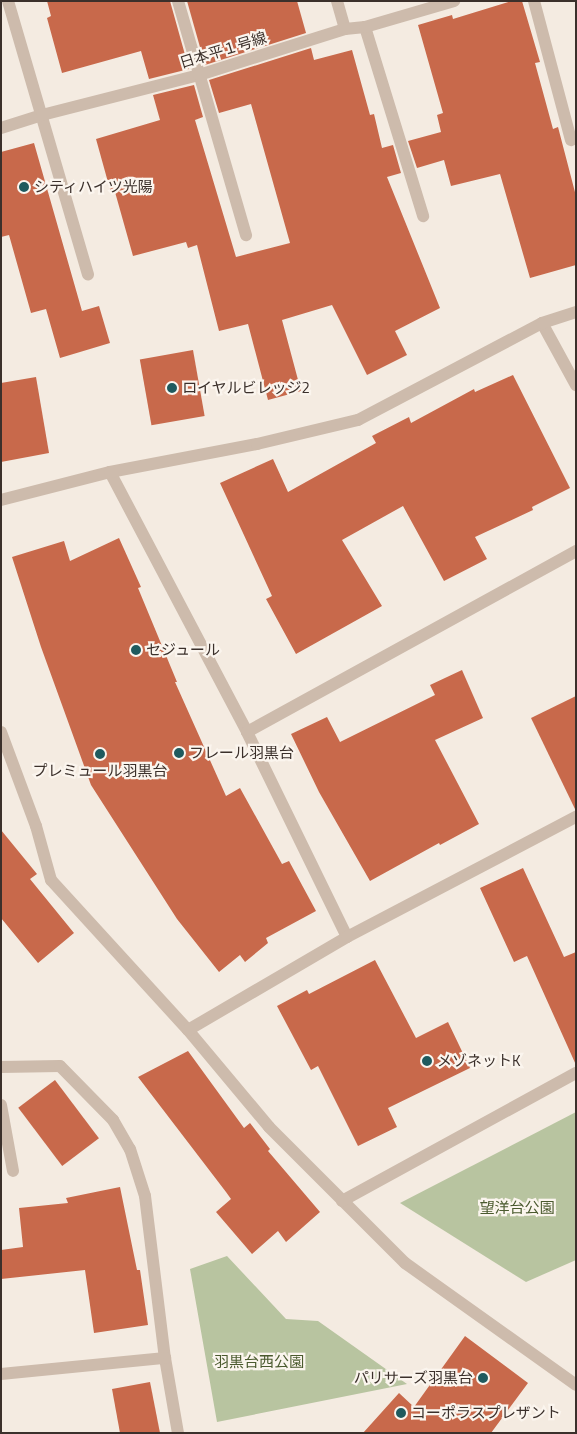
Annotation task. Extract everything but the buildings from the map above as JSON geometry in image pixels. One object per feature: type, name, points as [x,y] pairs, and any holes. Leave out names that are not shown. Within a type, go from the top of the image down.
[{"type":"street","points":[[8,1],[88,275]]},
{"type":"street","points":[[178,1],[246,235]]},
{"type":"street","points":[[337,1],[345,29]]},
{"type":"street","name":"日本平１号線","points":[[1,128],[42,115],[199,75],[345,29],[365,27],[454,1]]},
{"type":"street","points":[[534,1],[571,140]]},
{"type":"street","points":[[365,27],[423,216]]},
{"type":"street","points":[[1,500],[110,472],[257,444],[358,420],[542,323],[576,312]]},
{"type":"street","points":[[542,323],[576,385]]},
{"type":"street","points":[[110,472],[248,732],[347,937]]},
{"type":"street","points":[[248,732],[576,551]]},
{"type":"street","points":[[1,732],[36,826],[51,880],[188,1030],[269,1127],[405,1263],[576,1385]]},
{"type":"street","points":[[188,1030],[347,937],[576,817]]},
{"type":"street","points":[[1,1067],[60,1066],[113,1120],[130,1149],[144,1196],[165,1358],[178,1433]]},
{"type":"street","points":[[342,1201],[576,1073]]},
{"type":"street","points":[[1,1105],[13,1171]]},
{"type":"street","points":[[1,1374],[165,1358]]},
{"type":"green space","name":"望洋台公園","points":[[576,1112],[576,1260],[526,1282],[400,1203]]},
{"type":"green space","name":"羽黒台西公園","points":[[227,1256],[286,1319],[318,1321],[407,1384],[217,1422],[190,1269]]},
{"type":"place","name":"シティハイツ光陽","points":[[24,187]]},
{"type":"place","name":"ロイヤルビレッジ2","points":[[172,388]]},
{"type":"place","name":"セジュール","points":[[136,650]]},
{"type":"place","name":"フレール羽黒台","points":[[179,753]]},
{"type":"place","name":"プレミュール羽黒台","points":[[100,754]]},
{"type":"place","name":"メゾネットK","points":[[427,1061]]},
{"type":"place","name":"パリサーズ羽黒台","points":[[483,1378]]},
{"type":"place","name":"コーポラスプレザント","points":[[401,1413]]}]
